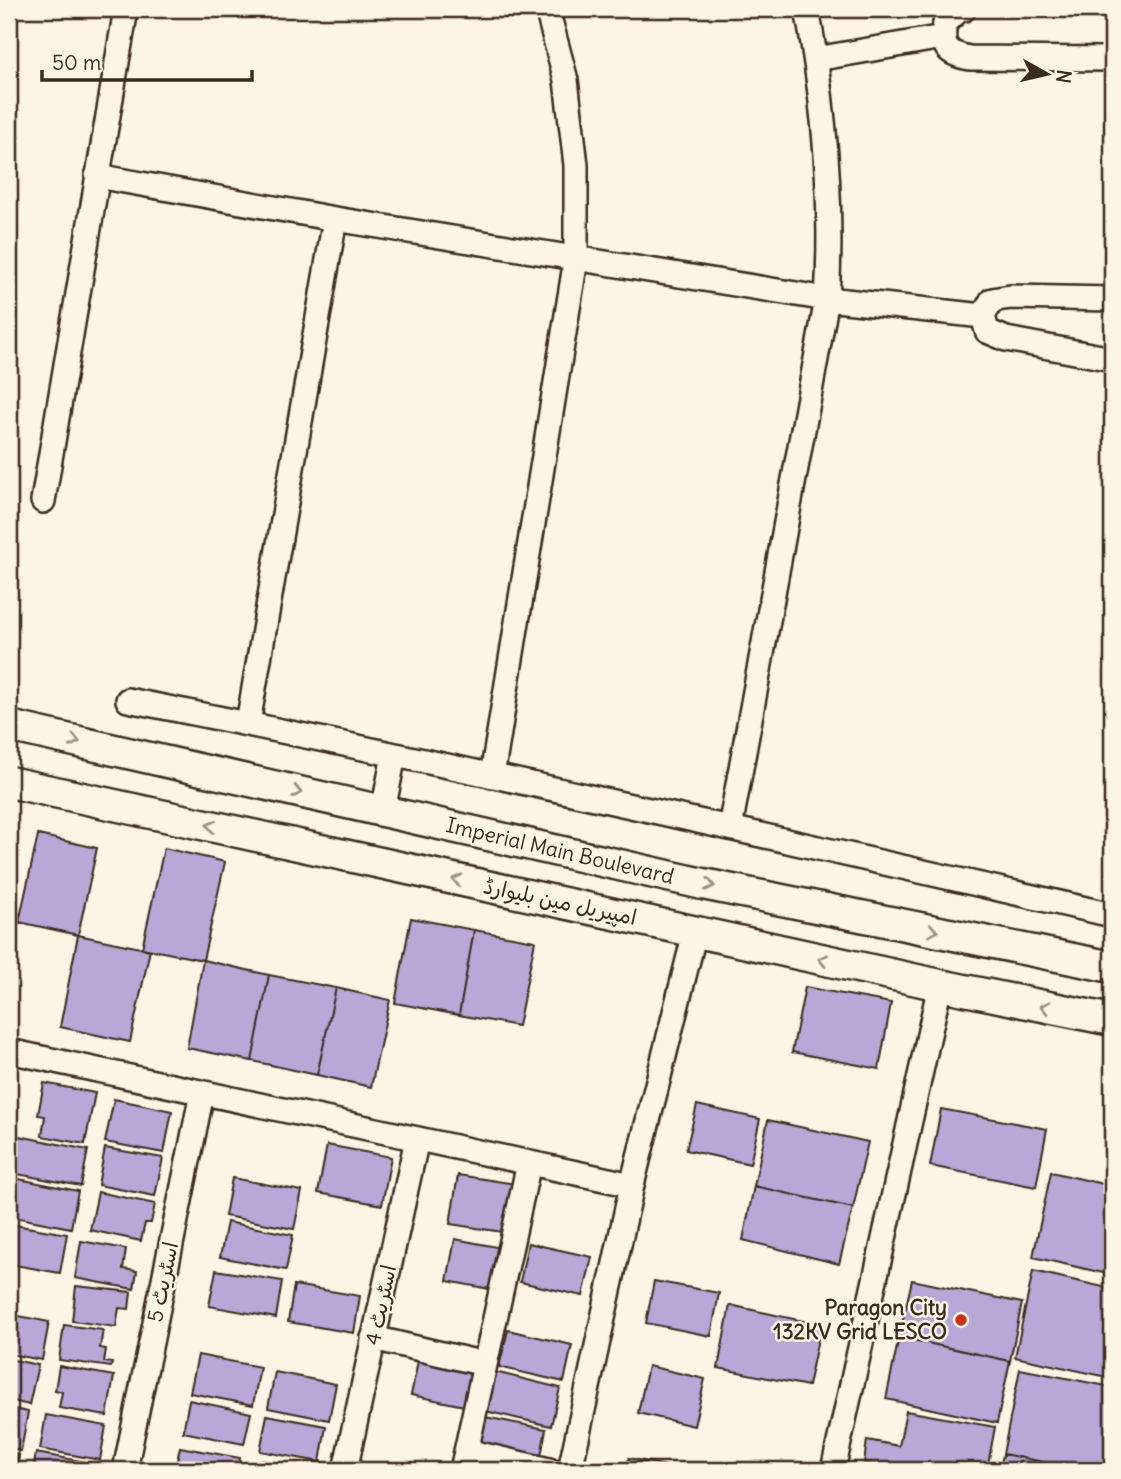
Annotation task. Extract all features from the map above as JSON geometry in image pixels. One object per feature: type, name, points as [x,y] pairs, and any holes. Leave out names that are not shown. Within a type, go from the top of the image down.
[{"type":"street","points":[[43,501],[126,9]]},
{"type":"street","points":[[492,776],[576,259],[574,153],[566,80],[547,9]]},
{"type":"street","points":[[730,828],[827,299],[830,249],[825,125],[807,9]]},
{"type":"street","points":[[964,9],[958,10],[945,23],[943,37],[956,56],[1112,60]]},
{"type":"street","points":[[816,59],[943,37]]},
{"type":"street","points":[[97,176],[335,219],[827,299],[983,316]]},
{"type":"street","points":[[248,723],[335,219]]},
{"type":"street","points":[[1112,299],[992,300],[983,316],[987,331],[1006,339],[1112,359]]},
{"type":"street","points":[[128,700],[248,723],[730,828],[1112,915]]},
{"type":"street","name":"Imperial Main Boulevard","points":[[9,726],[703,884],[1112,967]]},
{"type":"street","points":[[383,811],[394,755]]},
{"type":"street","name":"امپیریل مین بلیوارڈ","points":[[9,782],[1112,1020]]},
{"type":"street","points":[[570,1470],[632,1185],[695,932]]},
{"type":"street","points":[[833,1470],[940,985]]},
{"type":"street","points":[[9,1051],[632,1185]]},
{"type":"street","name":"اسٹریٹ 5","points":[[124,1470],[202,1093]]},
{"type":"street","name":"اسٹریٹ 4","points":[[345,1470],[417,1139]]},
{"type":"street","points":[[529,1163],[464,1461],[549,1470]]},
{"type":"street","points":[[373,1338],[485,1364]]},
{"type":"building","points":[[38,835],[97,848],[78,935],[19,922]]},
{"type":"building","points":[[164,848],[225,862],[203,960],[142,948]]},
{"type":"building","points":[[9,911],[20,914],[9,965]]},
{"type":"building","points":[[411,918],[474,930],[459,1015],[395,1003]]},
{"type":"building","points":[[474,930],[535,941],[518,1026],[459,1015]]},
{"type":"building","points":[[78,935],[150,950],[130,1042],[60,1027]]},
{"type":"building","points":[[203,960],[269,975],[252,1061],[187,1048]]},
{"type":"building","points":[[269,975],[336,988],[317,1075],[252,1061]]},
{"type":"building","points":[[805,987],[891,1003],[879,1069],[792,1052]]},
{"type":"building","points":[[336,988],[390,1000],[371,1087],[317,1075]]},
{"type":"building","points":[[44,1083],[95,1093],[85,1144],[42,1136],[45,1116],[38,1115]]},
{"type":"building","points":[[114,1099],[172,1111],[164,1153],[105,1142]]},
{"type":"building","points":[[697,1105],[760,1119],[750,1164],[686,1150]]},
{"type":"building","points":[[941,1109],[1047,1129],[1036,1187],[930,1166]]},
{"type":"building","points":[[768,1120],[868,1142],[853,1208],[754,1186]]},
{"type":"building","points":[[19,1136],[88,1150],[81,1186],[12,1173]]},
{"type":"building","points":[[327,1145],[391,1157],[382,1205],[318,1193]]},
{"type":"building","points":[[105,1148],[163,1158],[155,1196],[98,1185]]},
{"type":"building","points":[[1051,1172],[1112,1186],[1112,1275],[1033,1257]]},
{"type":"building","points":[[458,1175],[516,1184],[509,1233],[450,1224]]},
{"type":"building","points":[[14,1178],[78,1191],[71,1228],[9,1216]]},
{"type":"building","points":[[232,1178],[302,1191],[294,1229],[225,1216]]},
{"type":"building","points":[[754,1186],[853,1208],[839,1264],[743,1240]]},
{"type":"building","points":[[98,1192],[155,1204],[151,1223],[145,1223],[141,1241],[90,1230]]},
{"type":"building","points":[[227,1222],[293,1235],[286,1270],[220,1257]]},
{"type":"building","points":[[9,1224],[67,1234],[60,1273],[9,1264]]},
{"type":"building","points":[[455,1239],[502,1248],[495,1290],[447,1281]]},
{"type":"building","points":[[81,1241],[126,1249],[123,1269],[137,1271],[134,1289],[75,1278]]},
{"type":"building","points":[[528,1243],[592,1257],[583,1296],[520,1282]]},
{"type":"building","points":[[216,1270],[282,1281],[276,1318],[209,1306]]},
{"type":"building","points":[[1033,1271],[1112,1289],[1112,1378],[1015,1357]]},
{"type":"building","name":"Paragon City 132KV Grid LESCO","points":[[912,1280],[1022,1303],[1010,1361],[899,1337]]},
{"type":"building","points":[[654,1281],[719,1293],[711,1336],[646,1323]]},
{"type":"building","points":[[294,1285],[360,1296],[354,1333],[288,1322]]},
{"type":"building","points":[[76,1286],[131,1292],[129,1309],[119,1308],[116,1327],[72,1321]]},
{"type":"building","points":[[730,1305],[821,1325],[808,1386],[718,1368]]},
{"type":"building","points":[[9,1314],[49,1322],[42,1360],[9,1354]]},
{"type":"building","points":[[64,1325],[103,1330],[100,1348],[106,1349],[104,1362],[112,1363],[111,1367],[59,1360]]},
{"type":"building","points":[[508,1330],[572,1345],[564,1382],[499,1367]]},
{"type":"building","points":[[899,1337],[1010,1361],[997,1423],[886,1399]]},
{"type":"building","points":[[198,1355],[260,1367],[253,1405],[190,1393]]},
{"type":"building","points":[[419,1356],[477,1367],[469,1407],[411,1395]]},
{"type":"building","points":[[9,1359],[38,1365],[29,1405],[9,1400]]},
{"type":"building","points":[[59,1366],[114,1376],[107,1416],[59,1408],[62,1392],[55,1390]]},
{"type":"building","points":[[648,1366],[705,1379],[694,1426],[638,1413]]},
{"type":"building","points":[[1020,1369],[1112,1387],[1112,1470],[1084,1470],[1003,1454]]},
{"type":"building","points":[[275,1372],[336,1384],[329,1420],[268,1408]]},
{"type":"building","points":[[495,1372],[560,1388],[551,1426],[485,1411]]},
{"type":"building","points":[[189,1400],[251,1413],[244,1444],[183,1432]]},
{"type":"building","points":[[9,1408],[28,1412],[21,1451],[9,1448]]},
{"type":"building","points":[[906,1411],[995,1427],[987,1470],[906,1470],[864,1463],[867,1440],[899,1446]]},
{"type":"building","points":[[46,1415],[106,1426],[100,1460],[40,1449]]},
{"type":"building","points":[[267,1415],[326,1426],[320,1462],[260,1451]]},
{"type":"building","points":[[485,1417],[546,1429],[540,1462],[479,1449]]},
{"type":"building","points":[[180,1447],[240,1458],[238,1470],[175,1470]]},
{"type":"building","points":[[9,1453],[19,1455],[16,1470],[9,1470]]},
{"type":"building","points":[[36,1453],[97,1464],[96,1470],[33,1470]]},
{"type":"building","points":[[1003,1454],[1084,1470],[1000,1470]]},
{"type":"building","points":[[629,1458],[685,1470],[626,1470]]},
{"type":"building","points":[[260,1460],[307,1470],[257,1470]]},
{"type":"place","name":"Paragon City 132KV Grid LESCO","points":[[961,1320]]}]
